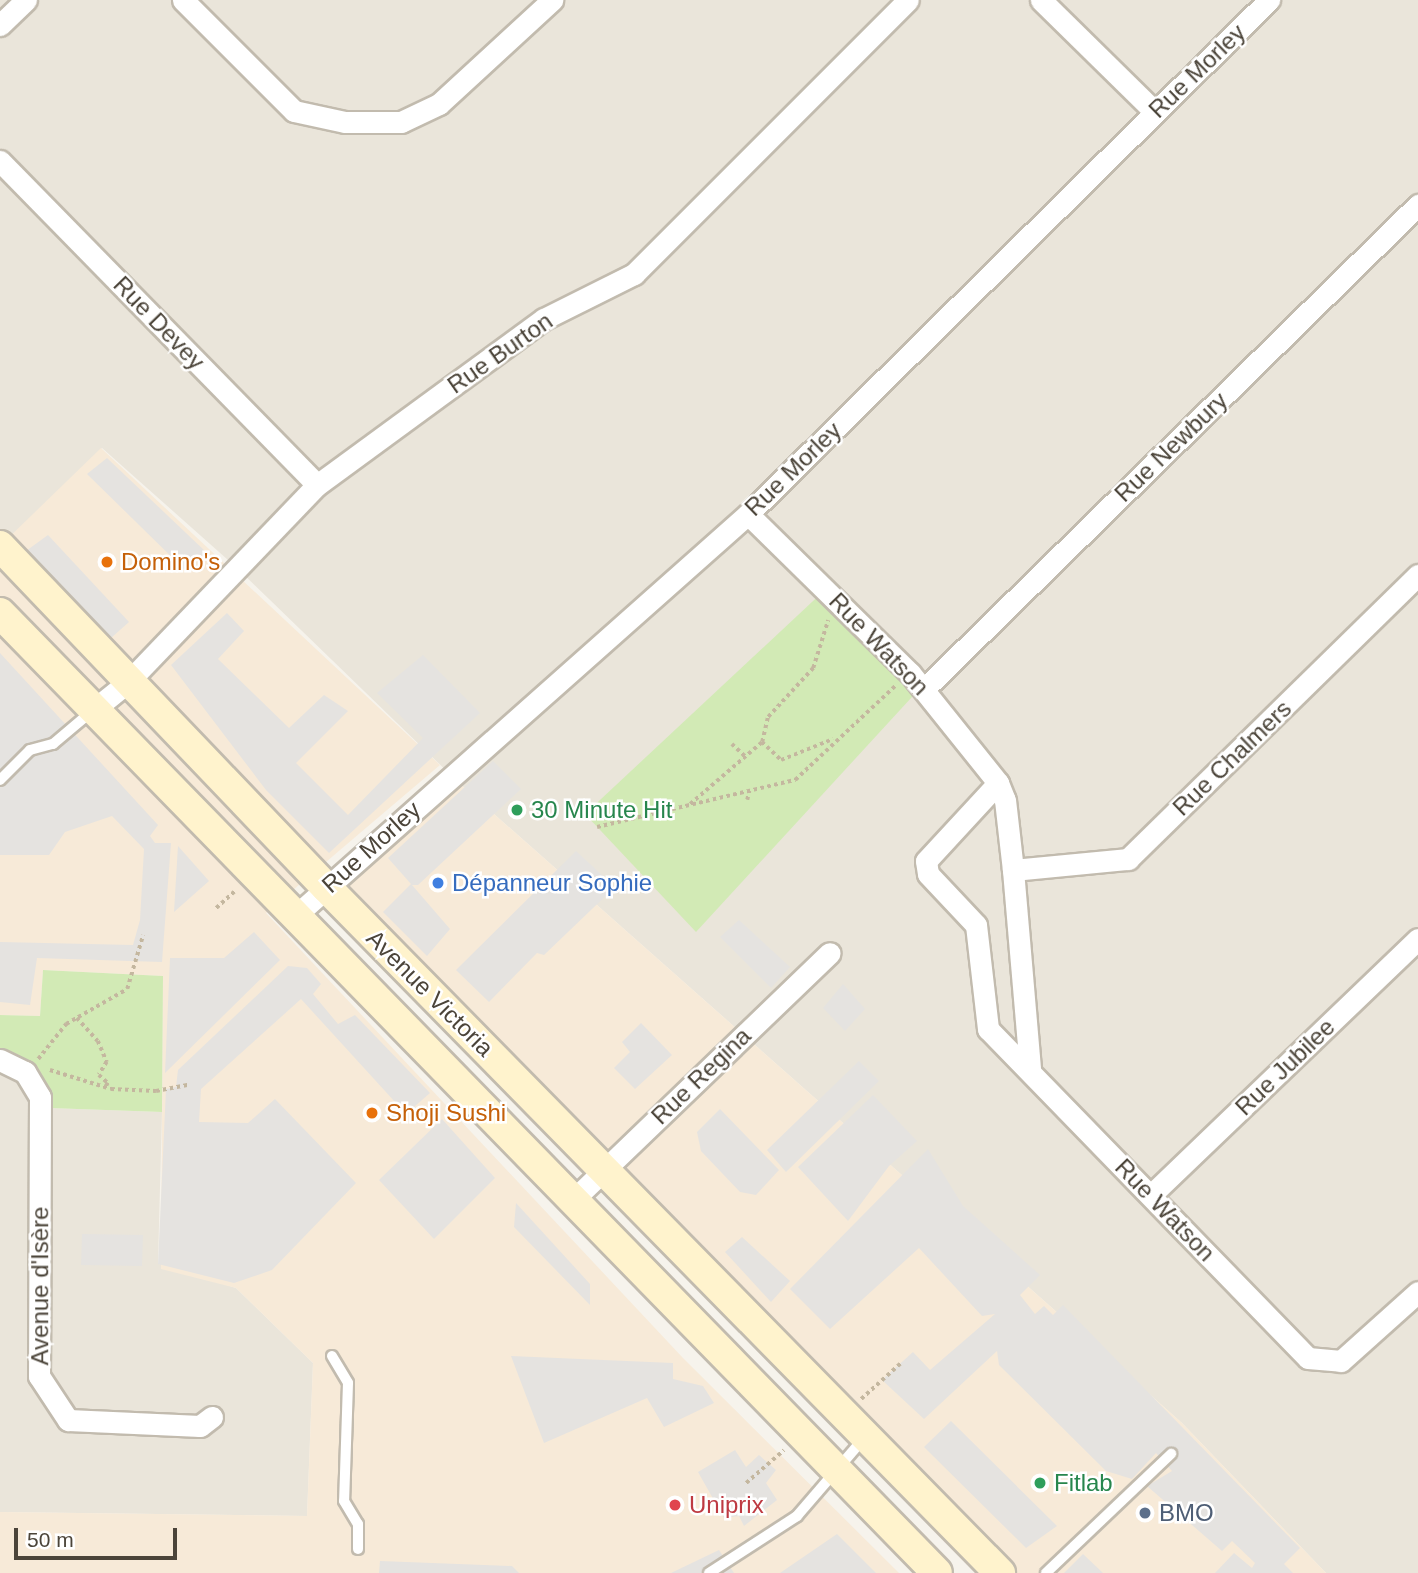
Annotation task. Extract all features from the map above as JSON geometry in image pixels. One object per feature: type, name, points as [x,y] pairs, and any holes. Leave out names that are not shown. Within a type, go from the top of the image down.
[{"type":"main road","name":"Avenue Victoria","points":[[0,546],[326,887],[1000,1573]]},
{"type":"main road","name":"Avenue Victoria","points":[[0,613],[92,711],[937,1573]]},
{"type":"street","points":[[0,25],[26,0]]},
{"type":"street","points":[[183,0],[294,111],[345,122],[401,122],[439,104],[552,0]]},
{"type":"street","name":"Rue Burton","points":[[92,711],[129,681],[317,485],[544,319],[634,274],[908,0]]},
{"type":"street","points":[[1041,0],[1155,112]]},
{"type":"street","name":"Rue Morley","points":[[295,916],[748,514],[1269,0]]},
{"type":"street","name":"Rue Devey","points":[[0,161],[317,485]]},
{"type":"street","name":"Rue Newbury","points":[[924,689],[1418,205]]},
{"type":"street","name":"Rue Watson","points":[[748,514],[924,689],[999,783],[1005,800],[1013,870],[1030,1070]]},
{"type":"street","name":"Rue Chalmers","points":[[1013,870],[1128,859],[1418,575]]},
{"type":"street","name":"Rue Watson","points":[[999,783],[926,861],[928,874],[976,925],[988,1029],[1300,1350],[1322,1363],[1341,1361],[1418,1292]]},
{"type":"street","name":"Rue Jubilee","points":[[1151,1195],[1418,939]]},
{"type":"street","name":"Rue Regina","points":[[573,1200],[830,953]]},
{"type":"street","name":"Avenue d'Isère","points":[[0,1060],[25,1072],[40,1097],[39,1376],[68,1420],[200,1426],[212,1417]]},
{"type":"lane","points":[[0,780],[30,750],[53,744],[92,711]]},
{"type":"lane","points":[[332,1356],[348,1382],[344,1501],[358,1524],[358,1549]]},
{"type":"lane","points":[[709,1573],[797,1516],[865,1436]]},
{"type":"lane","points":[[1046,1573],[1171,1454]]},
{"type":"path","points":[[689,805],[762,742],[768,717],[813,668],[828,618]]},
{"type":"path","points":[[597,827],[795,780],[836,738],[895,686]]},
{"type":"path","points":[[762,742],[781,760],[836,738]]},
{"type":"path","points":[[732,744],[745,756]]},
{"type":"path","points":[[747,800],[749,790]]},
{"type":"path","points":[[144,935],[127,989],[66,1024],[34,1063],[106,1087],[156,1091],[188,1085]]},
{"type":"path","points":[[77,1018],[98,1041],[107,1062],[99,1075],[108,1083],[106,1087]]},
{"type":"path","points":[[845,1414],[901,1363]]},
{"type":"path","points":[[746,1483],[802,1434]]},
{"type":"shaded area","points":[[0,0],[1418,0],[1418,1573],[1326,1573],[1182,1423],[459,783],[237,568],[102,448],[8,542],[0,534]]},
{"type":"shaded area","points":[[101,448],[440,765],[266,913],[683,1358],[899,1573],[0,1573],[0,1512],[307,1516],[313,1363],[236,1288],[161,1269],[163,976],[43,970],[40,1016],[0,1015],[0,546]]},
{"type":"shaded area","points":[[107,458],[206,552],[186,571],[87,474]]},
{"type":"shaded area","points":[[48,535],[129,622],[111,638],[26,551]]},
{"type":"shaded area","points":[[227,613],[244,631],[218,659],[289,728],[324,695],[348,711],[296,763],[348,815],[423,738],[377,693],[423,655],[480,713],[329,853],[266,790],[171,665]]},
{"type":"shaded area","points":[[0,653],[158,825],[150,836],[155,843],[171,843],[162,962],[37,958],[30,1005],[0,1002],[0,942],[133,945],[140,920],[144,849],[112,816],[65,832],[49,855],[0,855]]},
{"type":"shaded area","points":[[493,761],[521,789],[418,885],[412,885],[450,929],[427,956],[383,912],[411,884],[388,858]]},
{"type":"shaded area","points":[[459,783],[1182,1423],[1326,1573],[1015,1573],[341,886]]},
{"type":"shaded area","points":[[178,846],[209,881],[174,912]]},
{"type":"shaded area","points":[[576,851],[615,887],[544,955],[537,953],[489,1002],[456,970]]},
{"type":"shaded area","points":[[739,920],[790,967],[771,988],[720,937]]},
{"type":"shaded area","points":[[254,932],[280,960],[165,1073],[170,958],[224,958]]},
{"type":"shaded area","points":[[288,966],[307,968],[321,984],[313,994],[338,1024],[355,1015],[430,1093],[406,1114],[301,999],[201,1089],[199,1122],[248,1123],[275,1099],[356,1183],[272,1270],[234,1283],[158,1264],[166,1089],[176,1087],[178,1070]]},
{"type":"shaded area","points":[[843,984],[865,1009],[845,1031],[823,1008]]},
{"type":"shaded area","points":[[641,1023],[672,1055],[635,1089],[614,1068],[630,1052],[622,1042]]},
{"type":"shaded area","points":[[0,1049],[26,1064],[49,1108],[162,1112],[158,1263],[236,1288],[313,1363],[307,1516],[0,1512]]},
{"type":"shaded area","points":[[859,1061],[879,1081],[786,1172],[767,1150]]},
{"type":"shaded area","points":[[873,1095],[917,1141],[889,1166],[848,1221],[798,1167]]},
{"type":"shaded area","points":[[720,1109],[779,1170],[756,1195],[740,1192],[701,1151],[697,1132]]},
{"type":"shaded area","points":[[442,1119],[495,1178],[434,1239],[379,1180]]},
{"type":"shaded area","points":[[928,1149],[963,1206],[1040,1275],[1020,1295],[1035,1314],[1044,1306],[1053,1315],[1063,1305],[1300,1548],[1284,1564],[1293,1573],[1215,1573],[1234,1553],[1252,1568],[1255,1563],[1232,1541],[1222,1551],[1147,1486],[1172,1471],[1156,1453],[1132,1479],[1106,1471],[999,1365],[997,1351],[924,1419],[882,1380],[913,1352],[930,1370],[995,1314],[982,1316],[919,1248],[830,1329],[790,1289]]},
{"type":"shaded area","points":[[516,1203],[590,1284],[590,1305],[514,1227]]},
{"type":"shaded area","points":[[82,1234],[143,1235],[142,1266],[81,1265]]},
{"type":"shaded area","points":[[742,1237],[790,1281],[771,1302],[725,1252]]},
{"type":"shaded area","points":[[511,1356],[673,1363],[673,1379],[703,1386],[714,1403],[664,1427],[647,1398],[544,1443]]},
{"type":"shaded area","points":[[951,1421],[1057,1526],[1026,1548],[924,1447]]},
{"type":"shaded area","points":[[735,1450],[746,1467],[759,1455],[776,1470],[766,1483],[777,1500],[744,1526],[739,1516],[724,1518],[698,1472]]},
{"type":"shaded area","points":[[837,1534],[876,1573],[780,1573]]},
{"type":"shaded area","points":[[719,1550],[734,1573],[671,1573]]},
{"type":"shaded area","points":[[1083,1554],[1103,1573],[1064,1573]]},
{"type":"shaded area","points":[[380,1561],[512,1566],[519,1573],[379,1573]]},
{"type":"green space","points":[[828,587],[923,685],[696,932],[585,814]]},
{"type":"green space","points":[[43,970],[163,976],[162,1112],[49,1108],[26,1064],[0,1049],[0,1015],[40,1016]]},
{"type":"place","name":"Domino's","points":[[107,562]]},
{"type":"place","name":"30 Minute Hit","points":[[517,810]]},
{"type":"place","name":"Dépanneur Sophie","points":[[438,883]]},
{"type":"place","name":"Shoji Sushi","points":[[372,1113]]},
{"type":"place","name":"Fitlab","points":[[1040,1483]]},
{"type":"place","name":"Uniprix","points":[[675,1505]]},
{"type":"place","name":"BMO","points":[[1145,1513]]}]
